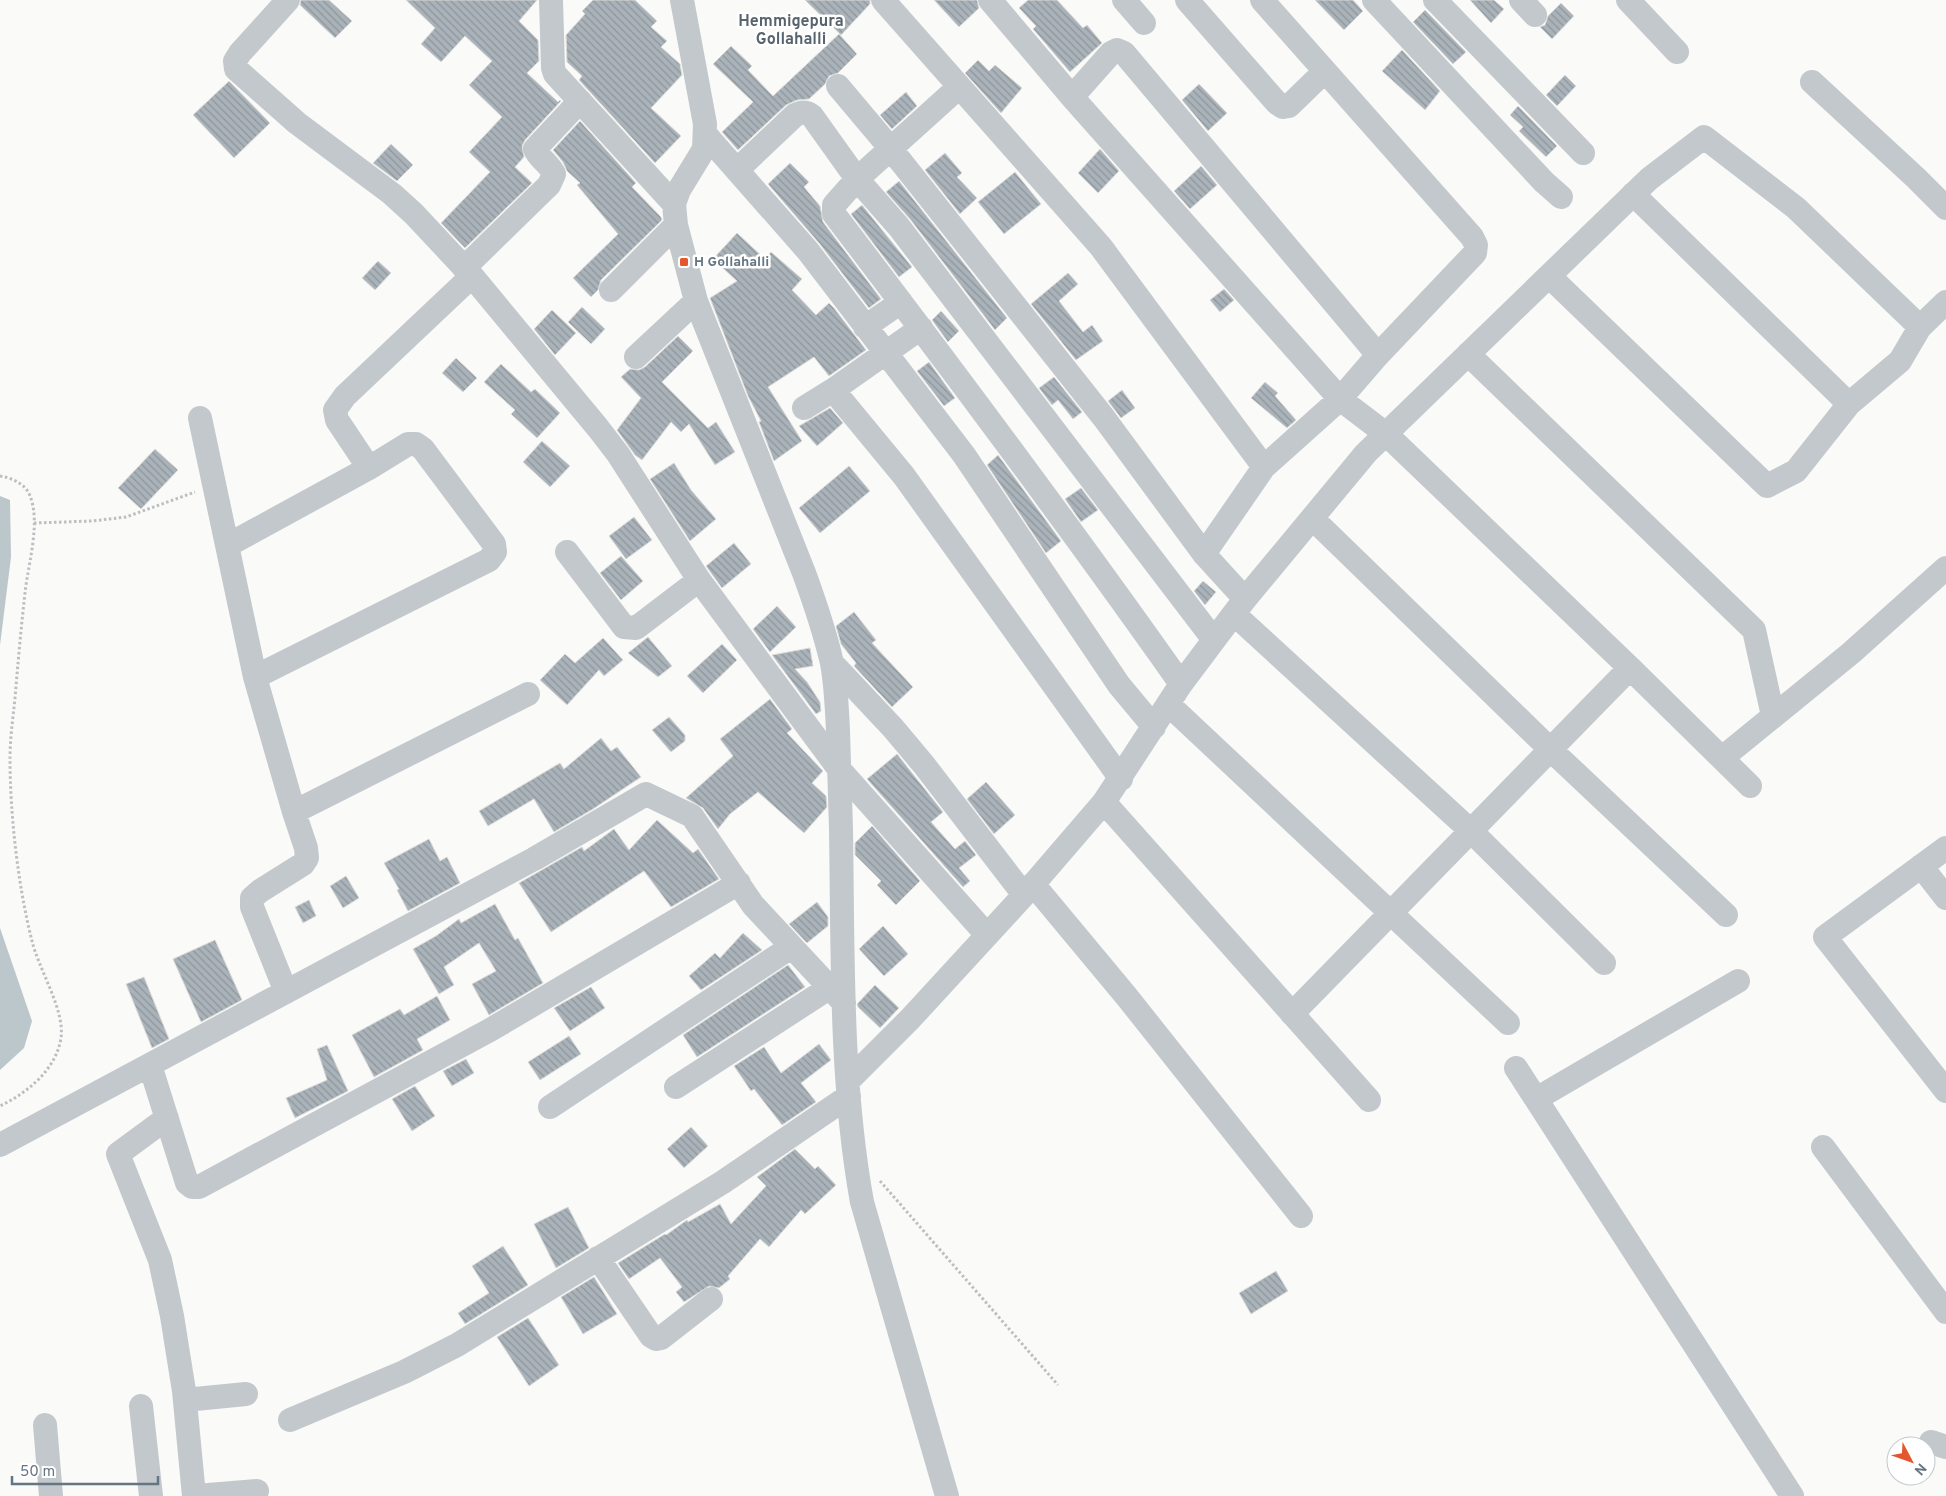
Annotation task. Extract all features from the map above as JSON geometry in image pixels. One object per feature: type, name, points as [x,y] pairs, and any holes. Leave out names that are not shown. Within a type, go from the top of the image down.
[{"type":"street","points":[[288,0],[240,53],[235,61],[236,69],[297,123],[392,194],[414,214],[468,272],[618,454],[699,580],[839,769],[987,935]]},
{"type":"street","points":[[551,0],[553,68],[561,82],[580,101],[675,215]]},
{"type":"street","points":[[682,0],[706,135],[704,149],[679,190],[675,215],[696,301],[804,573],[817,609],[832,663],[839,769],[837,995],[849,1088],[856,1164],[862,1202],[946,1485],[947,1496]]},
{"type":"street","points":[[883,0],[1101,247],[1264,467]]},
{"type":"street","points":[[990,0],[1072,97],[1340,399],[1386,434],[1750,786]]},
{"type":"street","points":[[1124,0],[1144,23]]},
{"type":"street","points":[[1187,0],[1277,103],[1283,107],[1289,106],[1325,71]]},
{"type":"street","points":[[1204,554],[1264,467],[1340,399],[1378,355],[1475,254],[1476,245],[1472,237],[1262,0]]},
{"type":"street","points":[[1374,0],[1537,175],[1561,197]]},
{"type":"street","points":[[1435,0],[1583,153]]},
{"type":"street","points":[[1628,0],[1676,52]]},
{"type":"street","points":[[1072,97],[1111,53],[1117,50],[1124,53],[1378,355]]},
{"type":"street","points":[[1812,82],[1946,208]]},
{"type":"street","points":[[838,86],[892,149],[1104,418],[1204,554],[1239,607],[1471,831],[1604,963]]},
{"type":"street","points":[[959,87],[857,179],[834,205],[834,214],[1078,540],[1175,694],[1392,912],[1508,1023]]},
{"type":"street","points":[[369,468],[337,420],[335,410],[345,396],[468,272],[549,185],[554,174],[551,167],[536,152],[535,148],[580,101]]},
{"type":"street","points":[[737,170],[795,115],[800,112],[807,112],[812,116],[857,179],[899,227],[1214,640]]},
{"type":"street","points":[[706,135],[808,251],[964,454],[1114,678],[1154,727]]},
{"type":"street","points":[[290,1420],[404,1372],[457,1345],[722,1182],[849,1088],[882,1048],[1028,890],[1104,802],[1121,779],[1175,694],[1214,640],[1366,453],[1649,179],[1704,137],[1796,208],[1920,327]]},
{"type":"street","points":[[1633,194],[1849,404]]},
{"type":"street","points":[[611,290],[675,215]]},
{"type":"street","points":[[1549,276],[1767,486],[1796,471],[1849,404],[1900,361],[1920,327],[1946,302]]},
{"type":"street","points":[[636,357],[696,301]]},
{"type":"street","points":[[865,327],[901,302]]},
{"type":"street","points":[[804,408],[833,390],[884,352],[921,328]]},
{"type":"street","points":[[1468,354],[1754,630],[1774,716]]},
{"type":"street","points":[[833,390],[904,476],[1121,779]]},
{"type":"street","points":[[200,418],[255,677],[306,848],[307,858],[303,864],[252,898],[252,907],[286,992]]},
{"type":"street","points":[[228,545],[369,468],[408,444],[416,444],[423,449],[494,544],[495,552],[489,560],[255,677]]},
{"type":"street","points":[[1313,519],[1551,750],[1726,915]]},
{"type":"street","points":[[567,552],[624,627],[636,628],[699,580]]},
{"type":"street","points":[[1722,758],[1851,653],[1946,568]]},
{"type":"street","points":[[832,663],[893,728],[1028,890],[1127,997],[1301,1216]]},
{"type":"street","points":[[1292,1014],[1630,668]]},
{"type":"street","points":[[294,812],[528,694]]},
{"type":"street","points":[[0,1145],[534,859],[646,794],[692,816],[753,905],[837,995]]},
{"type":"street","points":[[1104,802],[1369,1100]]},
{"type":"street","points":[[1946,848],[1824,937],[1946,1091]]},
{"type":"street","points":[[1921,866],[1946,898]]},
{"type":"street","points":[[150,1065],[188,1183],[192,1187],[199,1187],[490,1030],[739,883]]},
{"type":"street","points":[[550,1107],[792,947]]},
{"type":"street","points":[[1536,1099],[1738,981]]},
{"type":"street","points":[[676,1087],[837,995]]},
{"type":"street","points":[[1516,1068],[1792,1496]]},
{"type":"street","points":[[167,1118],[118,1154],[160,1260],[172,1316],[185,1400],[195,1496],[258,1491]]},
{"type":"street","points":[[1823,1147],[1946,1312]]},
{"type":"street","points":[[598,1258],[651,1336],[656,1339],[661,1338],[711,1299]]},
{"type":"street","points":[[185,1400],[246,1394]]},
{"type":"street","points":[[141,1406],[151,1496]]},
{"type":"street","points":[[46,1425],[51,1496]]},
{"type":"path","points":[[0,476],[9,478],[24,486],[33,505],[34,523],[25,593],[10,757],[14,830],[23,902],[32,943],[62,1028],[60,1040],[44,1073],[30,1088],[0,1106]]},
{"type":"path","points":[[34,523],[92,521],[126,517],[214,485]]},
{"type":"path","points":[[856,1164],[873,1172],[1058,1385]]},
{"type":"shaded area","points":[[0,496],[10,500],[11,557],[0,645]]},
{"type":"shaded area","points":[[0,928],[32,1021],[24,1048],[0,1070]]},
{"type":"building","points":[[301,0],[329,0],[352,21],[335,38],[300,5]]},
{"type":"building","points":[[406,0],[537,0],[519,21],[538,40],[539,61],[527,73],[558,102],[561,101],[525,140],[522,146],[524,157],[515,167],[532,183],[465,248],[441,223],[490,172],[469,152],[502,117],[469,85],[492,61],[465,36],[441,62],[421,44],[435,28]]},
{"type":"building","points":[[593,0],[635,0],[657,21],[651,27],[667,41],[661,47],[680,64],[682,75],[651,108],[681,136],[655,163],[579,80],[582,76],[567,62],[566,35],[585,14],[582,11]]},
{"type":"building","points":[[805,0],[870,0],[870,4],[841,35]]},
{"type":"building","points":[[934,0],[977,0],[979,8],[959,27]]},
{"type":"building","points":[[1028,0],[1057,0],[1083,28],[1087,25],[1102,43],[1070,72],[1033,29],[1036,26],[1019,8]]},
{"type":"building","points":[[1315,0],[1353,0],[1363,11],[1344,30]]},
{"type":"building","points":[[1470,0],[1494,0],[1504,9],[1491,23]]},
{"type":"building","points":[[1561,3],[1574,16],[1552,39],[1540,27],[1545,25],[1548,16]]},
{"type":"building","points":[[1425,10],[1466,52],[1453,64],[1413,22]]},
{"type":"building","points":[[839,34],[857,54],[838,73],[829,76],[825,84],[809,99],[797,100],[786,105],[738,150],[722,132],[753,102],[713,64],[731,46],[752,66],[748,70],[773,96]]},
{"type":"building","points":[[1402,50],[1440,91],[1425,110],[1382,71]]},
{"type":"building","points":[[978,60],[989,71],[995,65],[1022,88],[1001,113],[965,73]]},
{"type":"building","points":[[1565,75],[1576,86],[1557,106],[1546,95]]},
{"type":"building","points":[[229,81],[270,123],[234,158],[193,115]]},
{"type":"building","points":[[1199,84],[1227,113],[1208,131],[1182,100]]},
{"type":"building","points":[[906,92],[917,106],[892,129],[880,115]]},
{"type":"building","points":[[1518,106],[1557,146],[1546,157],[1519,131],[1523,127],[1510,115]]},
{"type":"building","points":[[580,121],[636,183],[632,187],[662,220],[601,280],[598,290],[591,297],[573,278],[618,234],[577,185],[580,183],[567,171],[563,162],[553,150]]},
{"type":"building","points":[[391,144],[413,165],[397,181],[373,163]]},
{"type":"building","points":[[1100,149],[1119,171],[1098,193],[1078,173]]},
{"type":"building","points":[[945,153],[962,173],[957,177],[977,198],[960,214],[925,170]]},
{"type":"building","points":[[790,163],[809,182],[804,187],[820,206],[823,222],[881,299],[869,308],[819,243],[768,184]]},
{"type":"building","points":[[1201,166],[1217,185],[1190,209],[1174,191]]},
{"type":"building","points":[[1015,172],[1041,204],[1004,234],[978,202]]},
{"type":"building","points":[[899,181],[1007,318],[995,330],[910,219],[886,192]]},
{"type":"building","points":[[862,205],[912,267],[899,277],[851,214]]},
{"type":"building","points":[[737,233],[765,259],[771,252],[802,279],[792,290],[816,315],[829,303],[866,350],[829,376],[814,357],[768,387],[802,441],[774,461],[759,422],[761,421],[748,396],[710,298],[737,281],[713,259]]},
{"type":"building","points":[[378,261],[391,273],[375,290],[362,278]]},
{"type":"building","points":[[1068,273],[1078,284],[1059,301],[1083,332],[1092,325],[1103,341],[1076,360],[1031,304]]},
{"type":"building","points":[[1224,289],[1234,300],[1220,312],[1210,300]]},
{"type":"building","points":[[582,307],[605,329],[591,344],[568,322]]},
{"type":"building","points":[[552,310],[576,333],[555,355],[534,329]]},
{"type":"building","points":[[941,311],[959,331],[948,342],[932,320]]},
{"type":"building","points":[[678,336],[693,351],[662,382],[708,428],[716,422],[735,452],[715,465],[689,424],[681,432],[671,422],[642,460],[635,455],[617,430],[641,398],[621,377],[630,369],[639,370],[645,367]]},
{"type":"building","points":[[456,358],[477,378],[463,392],[442,373]]},
{"type":"building","points":[[929,362],[955,398],[944,406],[917,371]]},
{"type":"building","points":[[501,364],[531,392],[535,389],[560,413],[537,438],[511,414],[515,410],[484,382]]},
{"type":"building","points":[[1054,377],[1082,412],[1073,419],[1058,400],[1052,405],[1039,388]]},
{"type":"building","points":[[1265,382],[1278,393],[1275,396],[1296,420],[1287,428],[1251,398]]},
{"type":"building","points":[[1122,390],[1135,408],[1121,418],[1108,401]]},
{"type":"building","points":[[830,408],[843,423],[817,446],[799,426]]},
{"type":"building","points":[[542,441],[570,466],[550,487],[523,462]]},
{"type":"building","points":[[155,449],[178,470],[141,509],[118,488]]},
{"type":"building","points":[[998,455],[1061,541],[1046,553],[987,465]]},
{"type":"building","points":[[674,463],[691,490],[716,519],[690,541],[650,479]]},
{"type":"building","points":[[849,466],[870,491],[820,533],[799,508]]},
{"type":"building","points":[[1081,488],[1098,510],[1081,522],[1065,499]]},
{"type":"building","points":[[634,517],[652,540],[626,559],[609,536]]},
{"type":"building","points":[[734,543],[751,564],[722,588],[706,566]]},
{"type":"building","points":[[621,556],[643,581],[621,600],[600,573]]},
{"type":"building","points":[[1203,581],[1216,592],[1205,605],[1194,591]]},
{"type":"building","points":[[777,606],[796,627],[770,652],[753,629]]},
{"type":"building","points":[[854,612],[876,640],[872,643],[913,687],[892,707],[854,666],[856,663],[841,644],[836,626]]},
{"type":"building","points":[[648,637],[672,666],[658,677],[628,653]]},
{"type":"building","points":[[603,638],[623,660],[604,676],[599,670],[567,705],[540,680],[565,654],[575,663]]},
{"type":"building","points":[[722,644],[737,660],[703,693],[687,676]]},
{"type":"building","points":[[810,648],[813,666],[795,669],[807,682],[820,702],[821,711],[816,714],[772,655]]},
{"type":"building","points":[[770,699],[792,729],[787,733],[823,771],[812,783],[826,796],[827,807],[804,833],[758,792],[730,814],[718,829],[703,808],[686,798],[733,756],[720,739]]},
{"type":"building","points":[[669,717],[685,735],[685,741],[671,752],[652,730]]},
{"type":"building","points":[[601,738],[611,751],[617,747],[641,777],[554,832],[534,799],[488,826],[479,811],[560,763],[564,769]]},
{"type":"building","points":[[897,754],[943,812],[931,822],[955,849],[965,841],[976,855],[959,868],[970,881],[963,887],[867,779]]},
{"type":"building","points":[[986,782],[1015,815],[994,834],[967,799]]},
{"type":"building","points":[[657,820],[693,853],[698,849],[719,879],[671,907],[644,871],[551,932],[519,883],[582,847],[584,851],[614,829],[629,850]]},
{"type":"building","points":[[872,826],[920,881],[896,905],[877,885],[881,881],[855,855],[855,843]]},
{"type":"building","points":[[429,839],[440,861],[447,857],[460,883],[408,911],[397,890],[399,889],[384,863]]},
{"type":"building","points":[[346,876],[359,898],[343,908],[330,886]]},
{"type":"building","points":[[309,900],[316,916],[303,923],[295,907]]},
{"type":"building","points":[[817,902],[828,917],[828,926],[807,943],[789,924]]},
{"type":"building","points":[[495,904],[515,940],[518,938],[543,983],[489,1015],[472,984],[496,971],[479,943],[444,967],[454,985],[439,994],[413,949],[436,936],[459,919],[461,923]]},
{"type":"building","points":[[883,926],[908,954],[884,976],[859,949]]},
{"type":"building","points":[[743,933],[762,950],[701,990],[689,976],[715,953],[720,958]]},
{"type":"building","points":[[215,940],[242,1000],[201,1022],[173,959]]},
{"type":"building","points":[[788,965],[805,987],[697,1057],[683,1035]]},
{"type":"building","points":[[144,977],[169,1039],[152,1048],[126,984]]},
{"type":"building","points":[[875,985],[899,1008],[880,1028],[857,1004]]},
{"type":"building","points":[[591,987],[605,1008],[570,1031],[554,1008]]},
{"type":"building","points":[[437,996],[450,1020],[417,1039],[423,1050],[374,1077],[352,1035],[400,1009],[404,1015]]},
{"type":"building","points":[[569,1036],[581,1054],[540,1080],[528,1062]]},
{"type":"building","points":[[819,1044],[831,1060],[801,1083],[816,1102],[782,1125],[754,1089],[751,1091],[734,1066],[764,1047],[781,1073]]},
{"type":"building","points":[[327,1045],[348,1091],[295,1118],[286,1098],[327,1080],[317,1049]]},
{"type":"building","points":[[466,1059],[474,1073],[452,1086],[443,1071]]},
{"type":"building","points":[[415,1086],[435,1116],[412,1131],[392,1099]]},
{"type":"building","points":[[691,1127],[708,1146],[684,1168],[667,1149]]},
{"type":"building","points":[[795,1149],[815,1169],[818,1166],[836,1185],[805,1214],[801,1210],[769,1247],[760,1239],[728,1276],[730,1279],[719,1288],[709,1286],[684,1302],[676,1292],[682,1287],[660,1258],[629,1279],[618,1263],[666,1235],[687,1220],[688,1222],[720,1204],[731,1224],[766,1186],[757,1177]]},
{"type":"building","points":[[568,1207],[589,1248],[556,1268],[534,1224]]},
{"type":"building","points":[[503,1246],[528,1285],[465,1324],[458,1313],[489,1293],[472,1266]]},
{"type":"building","points":[[1276,1271],[1288,1291],[1251,1314],[1239,1293]]},
{"type":"building","points":[[594,1277],[617,1314],[583,1334],[561,1297]]},
{"type":"building","points":[[528,1318],[559,1365],[529,1386],[497,1337]]},
{"type":"place","name":"H Gollahalli","points":[[684,262]]},
{"type":"district","name":"Hemmigepura Gollahalli","points":[[791,31]]}]
